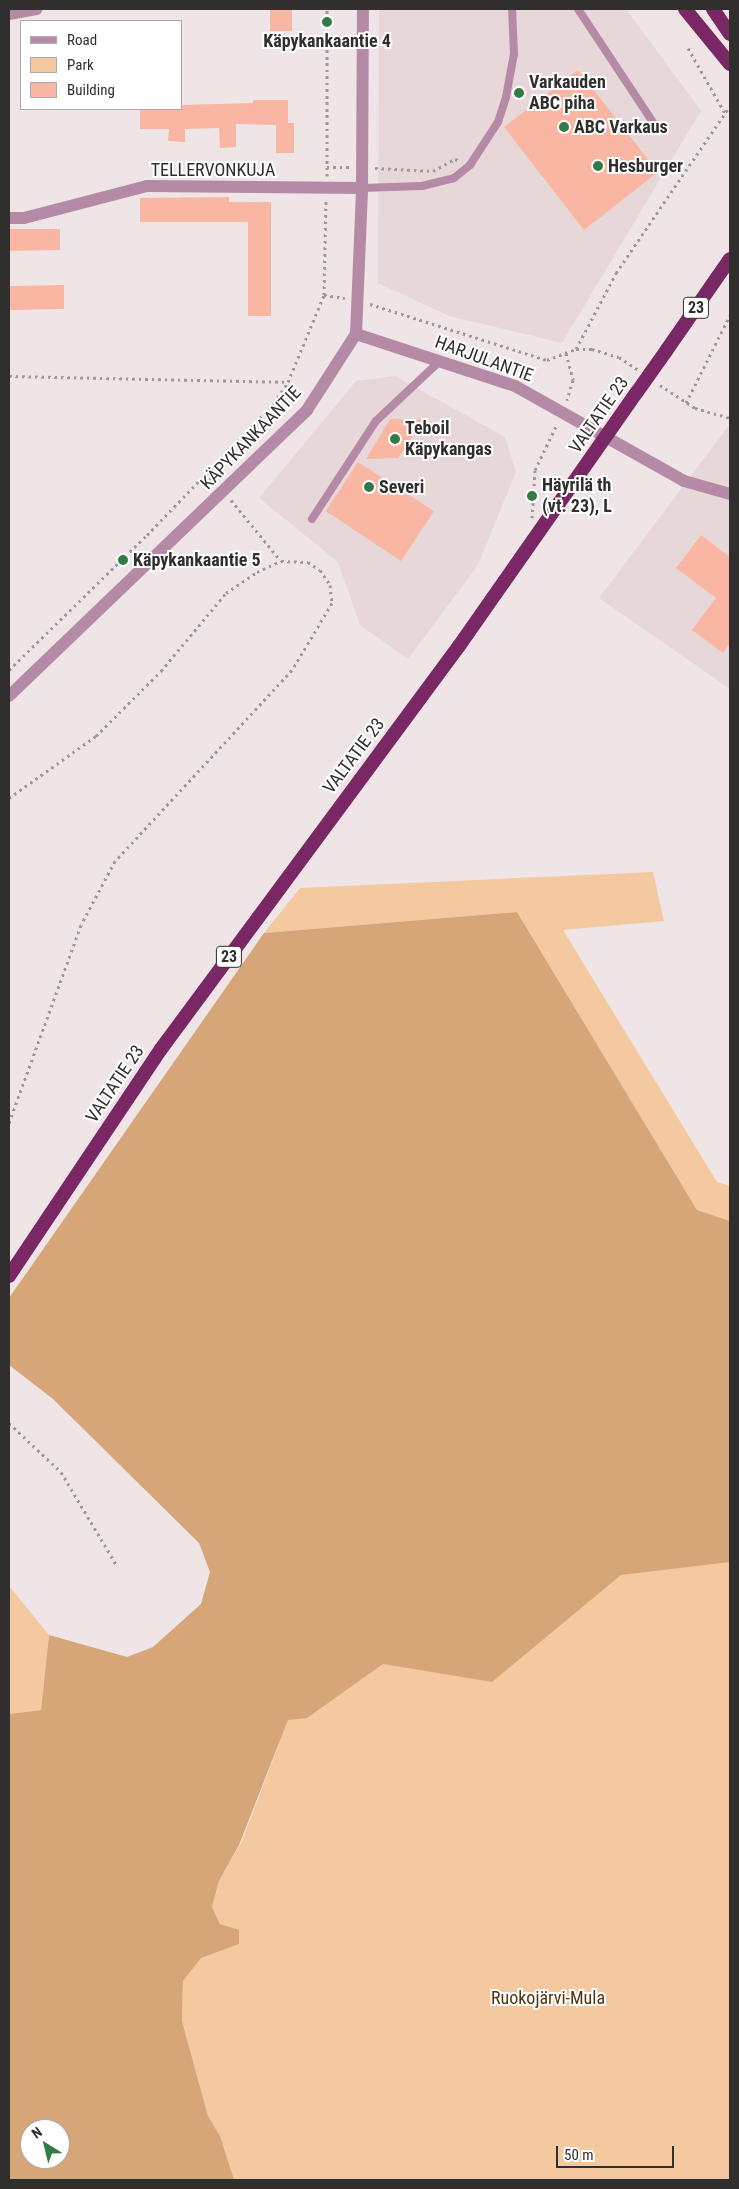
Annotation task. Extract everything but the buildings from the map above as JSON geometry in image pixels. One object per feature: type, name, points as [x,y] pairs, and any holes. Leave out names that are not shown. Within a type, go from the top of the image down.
[{"type":"highway","points":[[686,9],[730,64]]},
{"type":"highway","points":[[713,9],[730,34]]},
{"type":"highway","name":"VALTATIE 23","points":[[9,1276],[161,1049],[531,545],[730,259]]},
{"type":"street","points":[[9,14],[37,9]]},
{"type":"street","points":[[356,334],[362,188],[363,9]]},
{"type":"street","name":"TELLERVONKUJA","points":[[9,218],[24,218],[147,186],[362,188]]},
{"type":"street","name":"HARJULANTIE","points":[[356,334],[515,386],[564,411],[606,438],[684,481],[730,494]]},
{"type":"street","name":"KÄPYKANKAANTIE","points":[[9,696],[225,492],[307,410],[356,334]]},
{"type":"lane","points":[[362,188],[422,186],[454,178],[470,165],[498,122],[506,97],[514,54],[512,9]]},
{"type":"lane","points":[[578,9],[654,124]]},
{"type":"lane","points":[[312,519],[376,422],[440,361]]},
{"type":"path","points":[[9,670],[147,536],[205,473],[274,404],[288,382],[324,295],[327,187],[327,9]]},
{"type":"path","points":[[688,48],[725,113]]},
{"type":"path","points":[[324,295],[356,300],[546,360],[566,353],[576,348],[616,273],[730,106]]},
{"type":"path","points":[[327,167],[433,170],[455,158],[470,165]]},
{"type":"path","points":[[686,403],[730,315]]},
{"type":"path","points":[[576,348],[619,358],[642,372]]},
{"type":"path","points":[[531,545],[535,470],[564,411],[573,380],[566,353]]},
{"type":"path","points":[[9,376],[288,382]]},
{"type":"path","points":[[657,382],[695,408],[730,418]]},
{"type":"path","points":[[205,473],[225,492],[281,561]]},
{"type":"path","points":[[9,798],[96,736],[161,671],[226,593],[257,572],[281,561],[308,562],[320,570],[330,585],[332,603],[292,670],[115,861],[81,925],[9,1123]]},
{"type":"path","points":[[9,1423],[61,1472],[117,1566]]},
{"type":"shaded area","points":[[379,9],[626,9],[701,111],[562,343],[449,316],[378,283]]},
{"type":"shaded area","points":[[395,376],[505,437],[516,472],[478,565],[408,659],[360,625],[338,562],[259,498],[356,381]]},
{"type":"shaded area","points":[[730,424],[730,689],[599,598]]},
{"type":"shaded area","points":[[517,912],[697,1210],[730,1221],[730,1562],[621,1575],[492,1682],[383,1664],[307,1718],[288,1720],[239,1845],[219,1881],[212,1907],[220,1924],[239,1930],[239,1944],[201,1958],[183,1981],[182,2021],[208,2116],[220,2136],[234,2180],[9,2180],[9,1714],[41,1710],[49,1635],[127,1657],[153,1647],[201,1604],[210,1572],[199,1543],[53,1399],[9,1365],[9,1298],[264,933]]},
{"type":"green space","points":[[653,872],[664,921],[563,930],[717,1182],[730,1186],[730,1221],[697,1210],[517,912],[264,933],[300,888]]},
{"type":"green space","name":"Ruokojärvi-Mula","points":[[464,1532],[730,1533],[730,2180],[205,2180],[220,2136],[208,2116],[182,2021],[183,1981],[220,1924],[212,1907],[219,1881],[242,1841],[279,1744],[247,1722]]},
{"type":"green space","points":[[9,1586],[49,1635],[41,1710],[9,1714]]},
{"type":"place","name":"Käpykankaantie 4","points":[[327,22]]},
{"type":"place","name":"Varkauden ABC piha","points":[[519,93]]},
{"type":"place","name":"ABC Varkaus","points":[[564,127]]},
{"type":"place","name":"Hesburger","points":[[598,166]]},
{"type":"place","name":"Teboil Käpykangas","points":[[395,439]]},
{"type":"place","name":"Severi","points":[[369,487]]},
{"type":"place","name":"Häyrilä th (vt. 23), L","points":[[532,496]]},
{"type":"place","name":"Käpykankaantie 5","points":[[123,560]]}]
